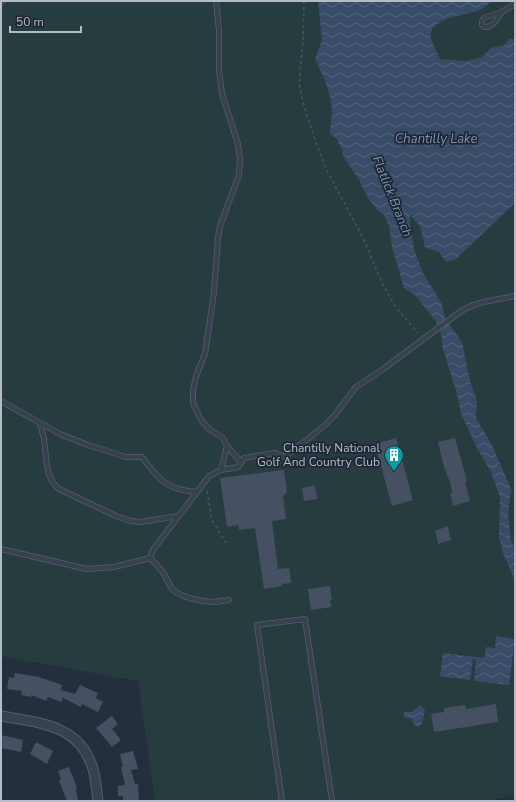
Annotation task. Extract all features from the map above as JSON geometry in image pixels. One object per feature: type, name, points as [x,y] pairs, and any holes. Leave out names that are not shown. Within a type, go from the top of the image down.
[{"type":"street","points":[[1,716],[48,724],[56,727],[74,739],[84,751],[94,772],[98,801]]},
{"type":"lane","points":[[216,1],[222,94],[238,144],[240,160],[239,175],[220,226],[207,346],[196,376],[193,391],[193,403],[201,420],[209,429],[223,438],[227,446],[241,462]]},
{"type":"lane","points":[[502,12],[515,4]]},
{"type":"lane","points":[[150,558],[153,550],[209,476],[221,470],[238,467],[244,458],[275,453],[285,457],[334,416],[356,387],[450,319],[468,307],[483,302],[515,296]]},
{"type":"lane","points":[[1,401],[60,434],[126,457],[142,457],[159,479],[166,484],[177,489],[197,492]]},
{"type":"lane","points":[[40,423],[44,439],[47,471],[54,485],[59,489],[116,516],[140,522],[179,516]]},
{"type":"lane","points":[[221,470],[227,446]]},
{"type":"lane","points":[[1,549],[87,569],[114,567],[150,558]]},
{"type":"lane","points":[[150,558],[163,572],[172,589],[177,593],[203,601],[215,602],[229,600]]},
{"type":"lane","points":[[282,801],[257,625],[305,619],[332,801]]},
{"type":"path","points":[[304,1],[303,42],[299,67],[299,83],[303,103],[313,134],[325,167],[363,238],[383,285],[395,306],[424,339]]},
{"type":"path","points":[[205,481],[212,520],[226,543]]},
{"type":"green space","name":"Chantilly National Golf And Country Club","points":[[1,1],[515,1],[515,795],[489,801],[155,801],[138,681],[1,656]]},
{"type":"water","name":"Chantilly Lake","points":[[318,1],[492,1],[482,9],[450,18],[436,25],[432,31],[431,38],[440,59],[466,61],[482,57],[491,48],[505,45],[509,39],[515,39],[515,203],[455,260],[446,262],[439,252],[425,247],[420,226],[410,214],[410,225],[414,249],[423,273],[442,304],[445,318],[462,342],[470,381],[477,401],[476,418],[492,445],[511,489],[508,515],[511,540],[515,549],[515,580],[503,553],[499,537],[500,497],[491,472],[477,448],[461,414],[457,394],[443,349],[441,334],[437,323],[416,296],[404,288],[392,247],[389,226],[384,215],[378,211],[368,198],[358,178],[343,156],[342,149],[336,138],[330,134],[332,112],[330,96],[315,59],[322,40]]},
{"type":"water","points":[[496,636],[515,639],[509,685],[474,681],[476,659],[473,659],[470,680],[440,676],[443,653],[484,658],[486,647],[495,648]]},
{"type":"water","points":[[420,705],[425,710],[422,724],[418,727],[414,725],[412,718],[404,718],[404,712],[412,712]]},
{"type":"building","name":"Chantilly National Golf And Country Club","points":[[396,438],[413,500],[392,506],[375,444]]},
{"type":"building","points":[[455,438],[467,481],[465,482],[470,501],[453,506],[450,493],[452,493],[450,482],[444,467],[438,442]]},
{"type":"building","points":[[284,470],[287,492],[283,496],[286,519],[272,521],[278,569],[289,568],[291,583],[264,589],[255,528],[239,530],[238,525],[227,527],[220,478]]},
{"type":"building","points":[[315,485],[317,499],[304,501],[302,488]]},
{"type":"building","points":[[448,526],[451,540],[438,544],[435,531]]},
{"type":"building","points":[[330,586],[332,600],[330,600],[331,607],[311,610],[308,589]]},
{"type":"building","points":[[15,673],[39,677],[62,685],[61,690],[75,694],[80,685],[98,693],[96,698],[103,702],[98,712],[82,704],[81,707],[63,698],[61,702],[48,697],[46,701],[31,695],[31,697],[21,695],[22,691],[7,689],[9,677],[14,678]]},
{"type":"building","points":[[496,704],[498,722],[434,732],[431,714],[444,712],[444,708],[465,705],[466,709]]},
{"type":"building","points":[[112,716],[118,724],[112,729],[121,740],[112,747],[96,728]]},
{"type":"building","points":[[1,735],[23,740],[21,752],[1,748]]},
{"type":"building","points":[[36,742],[53,751],[47,764],[30,754]]},
{"type":"building","points":[[133,751],[138,769],[131,770],[135,784],[138,784],[139,801],[123,801],[123,796],[118,796],[118,786],[125,785],[120,754]]},
{"type":"building","points":[[69,767],[77,788],[78,801],[67,801],[59,780],[61,779],[58,771]]},
{"type":"place","name":"Chantilly National Golf And Country Club","points":[[394,472]]},
{"type":"water label","name":"Flatlick Branch","points":[[393,196]]}]
